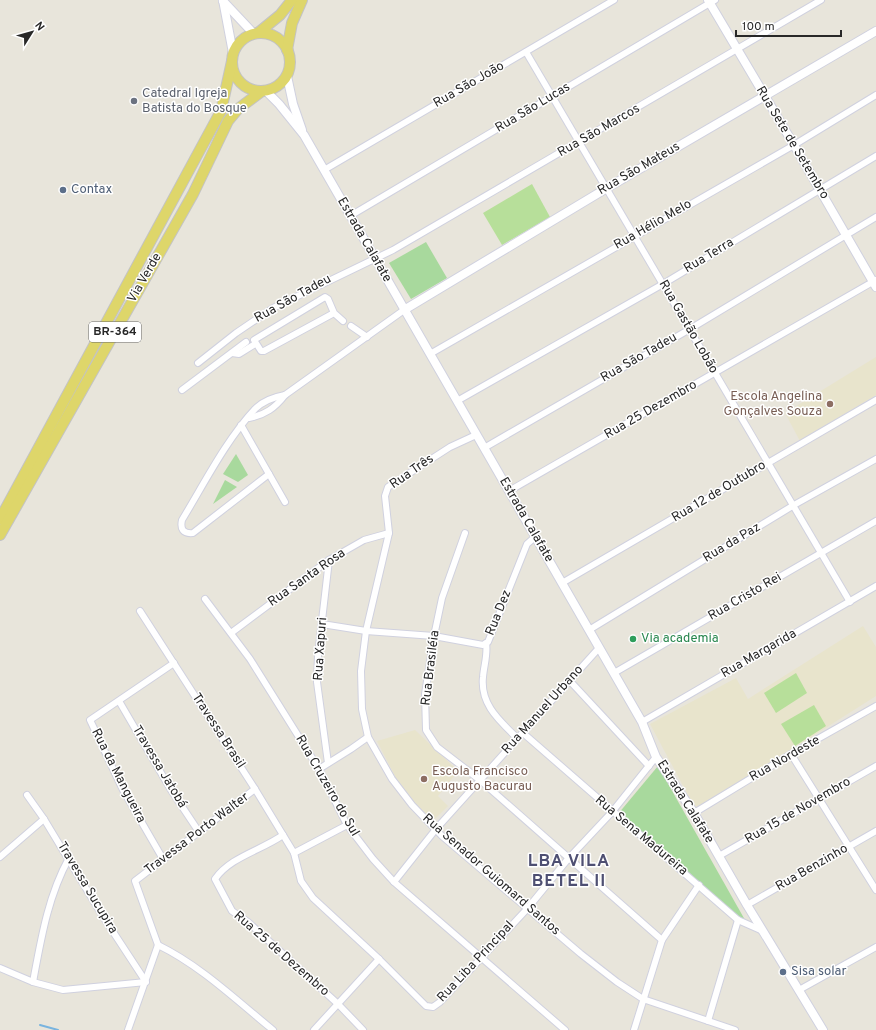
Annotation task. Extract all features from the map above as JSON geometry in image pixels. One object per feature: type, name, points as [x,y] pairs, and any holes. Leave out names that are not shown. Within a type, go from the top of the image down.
[{"type":"main road","name":"BR-364","points":[[232,57],[241,41],[256,34],[280,15],[292,0]]},
{"type":"main road","points":[[287,76],[290,67],[287,50],[292,23],[302,0]]},
{"type":"main road","points":[[256,34],[275,37],[287,50]]},
{"type":"main road","points":[[232,57],[235,75],[244,86],[252,90],[264,91]]},
{"type":"main road","name":"Via Verde","points":[[0,519],[221,111],[232,57]]},
{"type":"main road","name":"BR-364","points":[[264,91],[282,83],[287,76]]},
{"type":"main road","name":"Via Verde","points":[[0,535],[193,194],[228,121],[238,109],[264,91]]},
{"type":"street","points":[[223,0],[256,34]]},
{"type":"street","points":[[223,0],[232,57]]},
{"type":"street","name":"Rua São João","points":[[324,170],[614,0]]},
{"type":"street","name":"Rua São Marcos","points":[[375,258],[393,250],[580,142],[821,0]]},
{"type":"street","name":"Rua Sete de Setembro","points":[[711,1],[737,49],[875,283]]},
{"type":"street","name":"Rua São Lucas","points":[[350,216],[711,1]]},
{"type":"street","name":"Rua São Mateus","points":[[404,310],[607,188],[876,31]]},
{"type":"street","name":"Rua Gastão Lobão","points":[[526,52],[850,602]]},
{"type":"street","name":"Estrada Calafate","points":[[287,76],[293,104],[304,135]]},
{"type":"street","name":"Estrada Calafate","points":[[264,91],[279,104],[304,135],[642,722],[656,757],[694,813],[823,1030]]},
{"type":"street","name":"Rua Hélio Melo","points":[[430,354],[794,145],[876,96]]},
{"type":"street","name":"Rua Terra","points":[[457,401],[663,284],[876,156]]},
{"type":"street","name":"Rua São Tadeu","points":[[484,448],[690,329],[876,217]]},
{"type":"street","name":"Rua São Tadeu","points":[[198,363],[236,333],[273,308],[375,258]]},
{"type":"street","name":"Rua 25 Dezembro","points":[[509,491],[875,283]]},
{"type":"street","points":[[255,344],[254,340],[257,336],[321,299],[328,299],[334,313],[343,321]]},
{"type":"street","points":[[249,418],[261,416],[272,410],[285,395],[404,310]]},
{"type":"street","points":[[255,344],[264,351],[334,313]]},
{"type":"street","points":[[352,326],[367,337]]},
{"type":"street","points":[[182,390],[246,342]]},
{"type":"street","points":[[232,353],[239,354],[255,344]]},
{"type":"street","points":[[269,474],[193,533],[187,534],[183,531],[181,526],[182,520],[241,425],[249,418],[255,409],[266,400],[285,395]]},
{"type":"street","name":"Rua 12 de Outubro","points":[[562,583],[876,400]]},
{"type":"street","points":[[241,425],[284,502]]},
{"type":"street","name":"Rua Três","points":[[388,533],[385,496],[388,487],[450,447],[476,435]]},
{"type":"street","name":"Rua da Paz","points":[[589,630],[794,505],[876,459]]},
{"type":"street","name":"Via Verde","points":[[0,511],[13,496]]},
{"type":"street","name":"Rua Cristo Rei","points":[[614,673],[876,521]]},
{"type":"street","name":"Rua Santa Rosa","points":[[231,633],[330,560],[364,540],[388,533]]},
{"type":"street","name":"Rua Senador Guiomard Santos","points":[[388,533],[366,630],[361,672],[362,709],[368,737],[400,791],[436,829],[599,968],[643,998],[735,1030]]},
{"type":"street","name":"Rua Brasiléia","points":[[465,533],[442,598],[434,636],[425,694],[426,730],[437,747],[480,780],[568,859],[662,940]]},
{"type":"street","name":"Rua Dez","points":[[322,624],[366,630],[434,636],[474,644],[486,643],[527,544],[535,537]]},
{"type":"street","name":"Rua Xapuri","points":[[328,763],[317,682],[318,655],[330,560]]},
{"type":"street","name":"Rua Margarida","points":[[642,722],[876,586]]},
{"type":"street","name":"Rua Cruzeiro do Sul","points":[[205,599],[250,659],[318,769],[347,825],[373,859],[394,882],[445,925],[453,934],[482,956],[565,1030]]},
{"type":"street","name":"Travessa Brasil","points":[[140,611],[294,853],[301,881],[313,898],[379,959],[417,998]]},
{"type":"street","points":[[486,643],[487,650],[482,684],[485,698],[494,714],[518,739]]},
{"type":"street","name":"Rua Manuel Urbano","points":[[394,882],[436,829],[599,648]]},
{"type":"street","name":"Rua da Mangueira","points":[[163,859],[123,790],[90,720],[174,663]]},
{"type":"street","points":[[569,680],[649,766]]},
{"type":"street","name":"Travessa Jatobá","points":[[119,701],[171,790],[199,832]]},
{"type":"street","name":"Rua Nordeste","points":[[694,813],[791,754],[876,706]]},
{"type":"street","name":"Rua Sena Madureira","points":[[523,733],[612,812],[738,920],[763,931]]},
{"type":"street","points":[[318,769],[368,737]]},
{"type":"street","points":[[791,754],[818,800],[876,888]]},
{"type":"street","name":"Rua Liba Principal","points":[[417,998],[426,1006],[434,1007],[527,908],[568,859],[612,812],[656,757]]},
{"type":"street","name":"Rua 15 de Novembro","points":[[719,856],[876,766]]},
{"type":"street","name":"Travessa Porto Walter","points":[[158,945],[136,881],[255,790]]},
{"type":"street","name":"Travessa Sucupira","points":[[27,795],[69,858],[102,915],[146,982]]},
{"type":"street","points":[[0,857],[44,819]]},
{"type":"street","points":[[294,853],[347,825]]},
{"type":"street","name":"Rua Benzinho","points":[[748,905],[876,831]]},
{"type":"street","name":"Rua 25 de Dezembro","points":[[283,835],[273,842],[225,867],[215,879],[232,911],[248,922],[294,966],[338,1004],[364,1030]]},
{"type":"street","points":[[33,982],[49,906],[58,878],[69,858]]},
{"type":"street","points":[[634,1030],[662,940],[699,885]]},
{"type":"street","points":[[708,1020],[738,920]]},
{"type":"street","points":[[128,1030],[158,945],[181,957],[197,968],[273,1030]]},
{"type":"street","points":[[799,990],[876,947]]},
{"type":"street","points":[[314,1030],[379,959]]},
{"type":"street","points":[[0,968],[33,982],[63,990],[146,982]]},
{"type":"shaded area","name":"Escola Angelina Gonçalves Souza","points":[[876,357],[876,395],[800,441],[785,413]]},
{"type":"shaded area","points":[[863,626],[876,647],[876,696],[696,810],[650,724],[736,678],[748,699]]},
{"type":"shaded area","name":"Escola Francisco Augusto Bacurau","points":[[415,730],[458,771],[438,796],[448,806],[432,822],[400,786],[377,741]]},
{"type":"green space","points":[[532,184],[550,217],[502,245],[483,213]]},
{"type":"green space","points":[[426,242],[447,278],[411,299],[389,263]]},
{"type":"green space","points":[[236,454],[248,475],[238,482],[223,474]]},
{"type":"green space","points":[[225,480],[237,487],[213,504]]},
{"type":"green space","points":[[796,673],[807,693],[776,713],[764,693]]},
{"type":"green space","points":[[814,705],[826,726],[795,746],[781,724]]},
{"type":"green space","points":[[658,766],[745,920],[736,917],[618,814]]},
{"type":"waterway","points":[[40,1025],[58,1030]]},
{"type":"place","name":"Catedral Igreja Batista do Bosque","points":[[134,101]]},
{"type":"place","name":"Contax","points":[[63,190]]},
{"type":"place","name":"Escola Angelina Gonçalves Souza","points":[[830,404]]},
{"type":"place","name":"Via academia","points":[[633,639]]},
{"type":"place","name":"Escola Francisco Augusto Bacurau","points":[[424,779]]},
{"type":"place","name":"Sisa solar","points":[[783,972]]},
{"type":"district","name":"LBA VILA BETEL II","points":[[569,872]]}]
